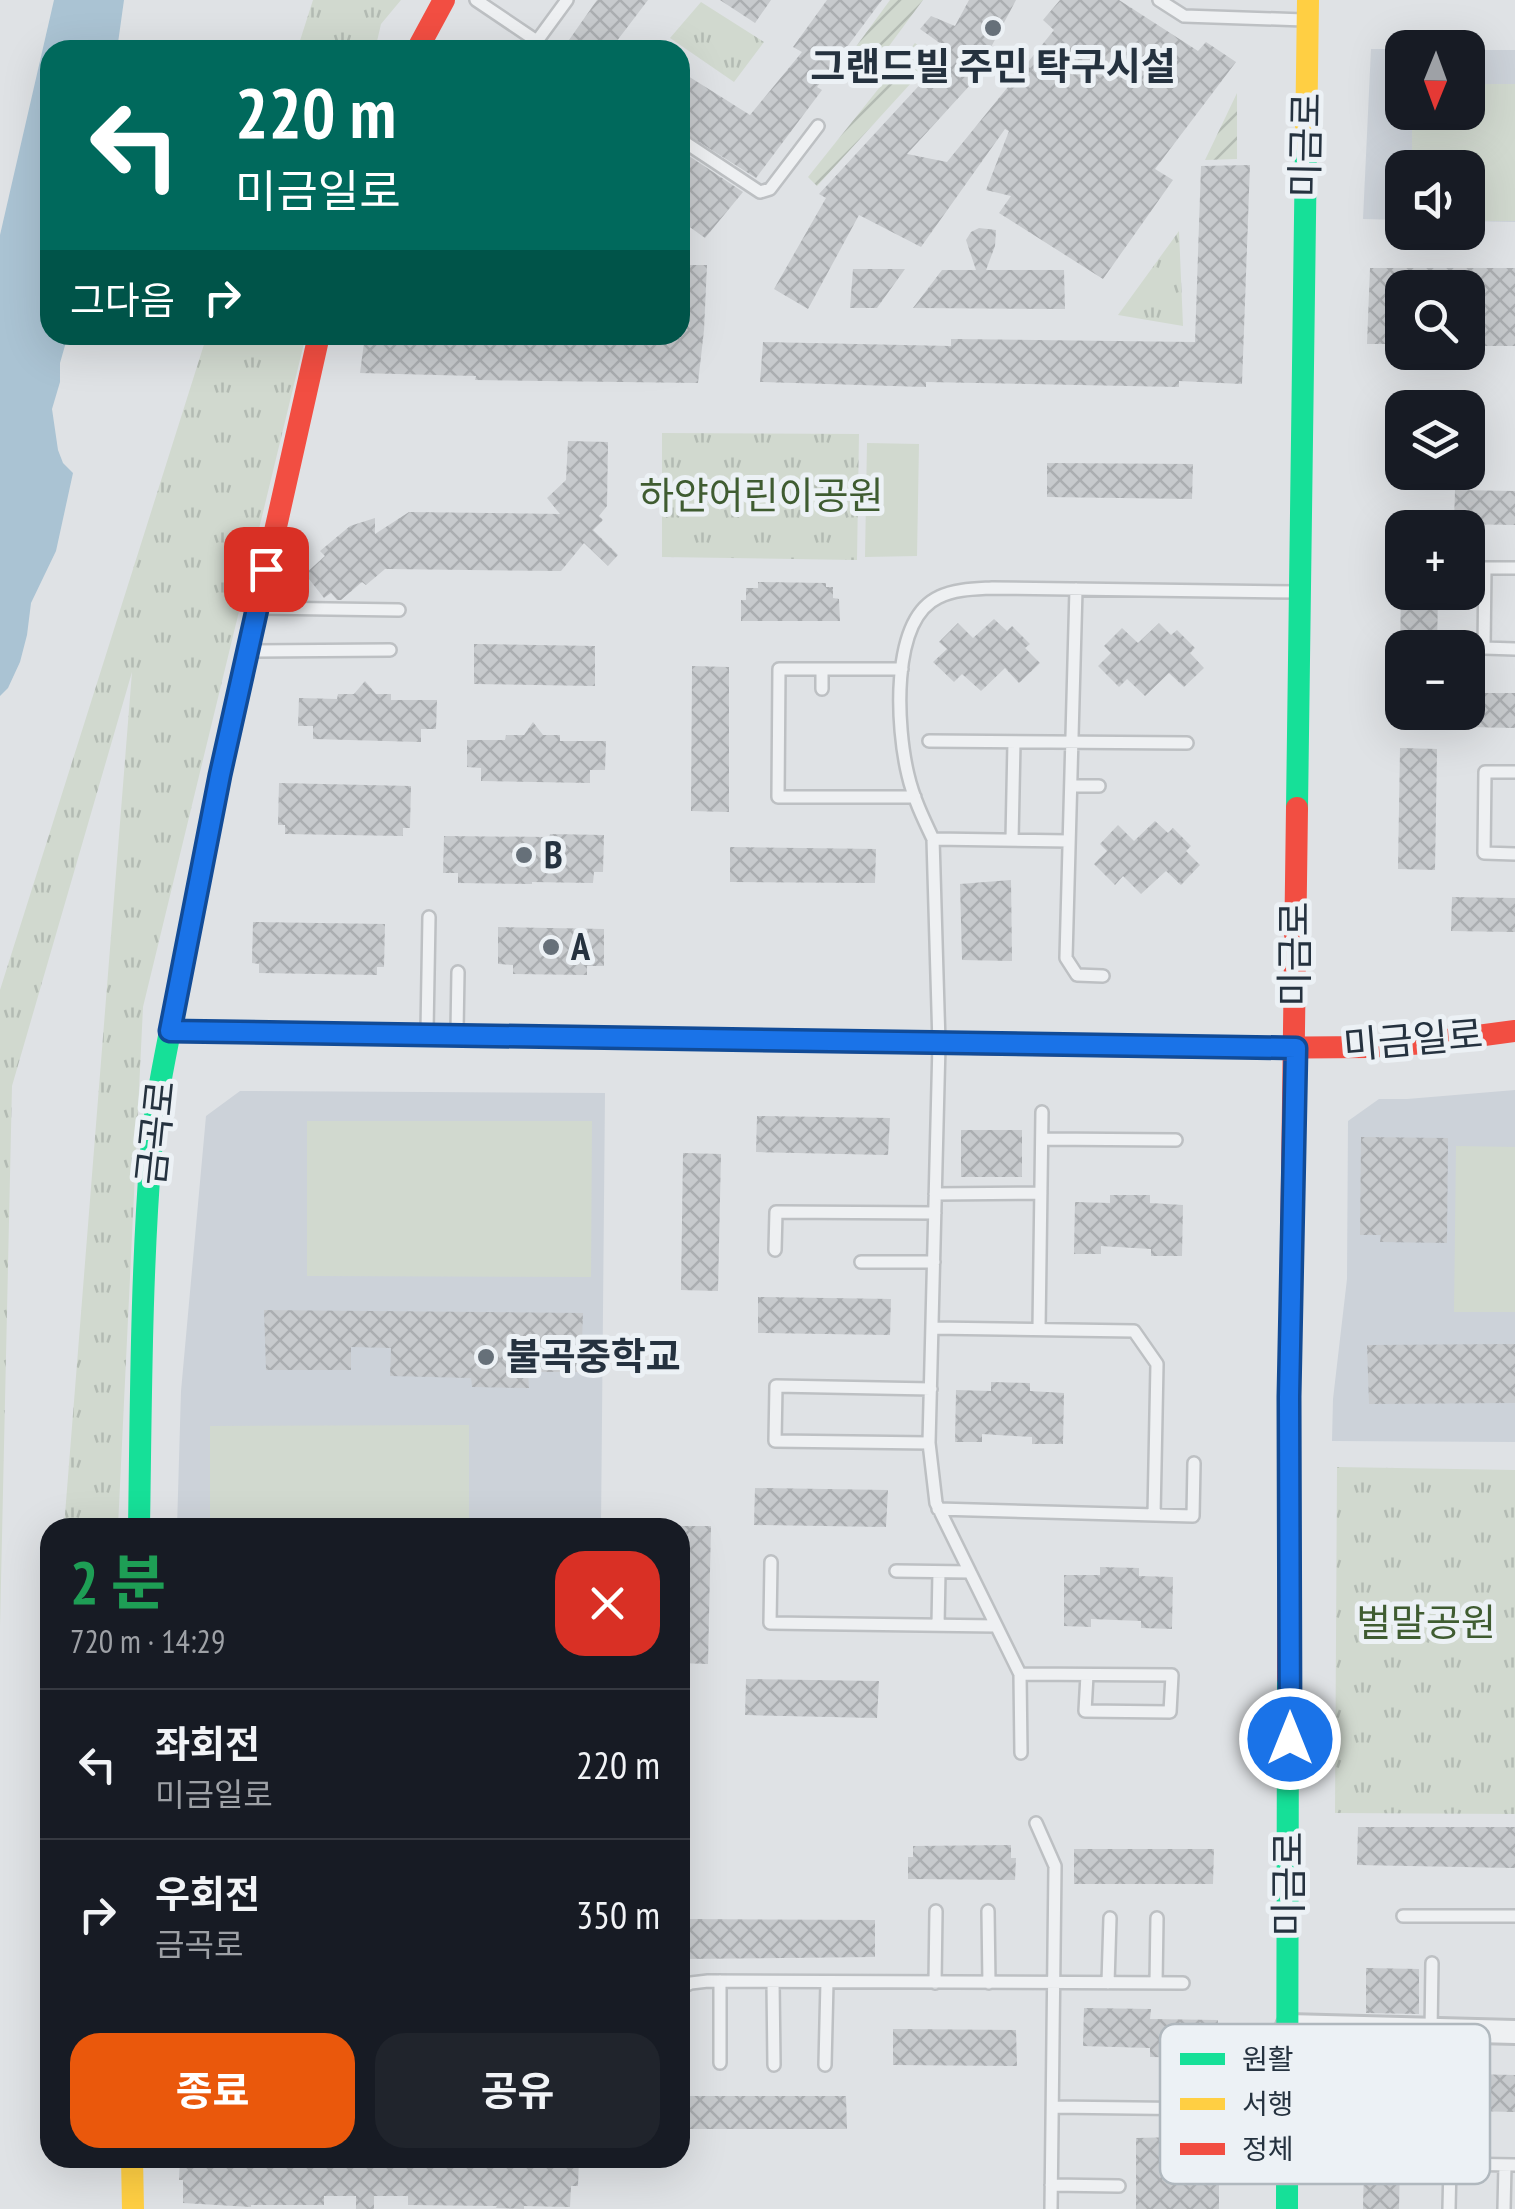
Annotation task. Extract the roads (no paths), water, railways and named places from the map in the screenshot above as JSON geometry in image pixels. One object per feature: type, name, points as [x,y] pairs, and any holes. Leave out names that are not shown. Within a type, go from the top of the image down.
[{"type":"main road","points":[[422,40],[444,0]]},
{"type":"main road","name":"미금로","points":[[1288,2024],[1289,1397],[1308,10]]},
{"type":"main road","name":"금곡로","points":[[139,1518],[142,1328],[151,1149],[220,775],[317,345]]},
{"type":"main road","name":"미금일로","points":[[170,1031],[1296,1048],[1426,1043],[1515,1031]]},
{"type":"main road","points":[[132,2168],[133,2209]]},
{"type":"main road","name":"미금로","points":[[1287,2184],[1287,2209]]},
{"type":"street","points":[[1490,2032],[1515,2032]]},
{"type":"lane","points":[[476,0],[535,40]]},
{"type":"lane","points":[[537,40],[567,0]]},
{"type":"lane","points":[[1159,0],[1184,16],[1308,10]]},
{"type":"lane","points":[[690,146],[760,192],[770,190],[818,126]]},
{"type":"lane","points":[[1515,568],[1485,568],[1484,648],[1515,649]]},
{"type":"lane","points":[[1022,1754],[1020,1674],[938,1509],[929,1443],[939,1044],[933,839],[907,772],[902,729],[903,652],[909,629],[940,596],[992,588],[1301,592]]},
{"type":"lane","points":[[1076,589],[1066,958],[1077,975],[1103,976]]},
{"type":"lane","points":[[257,608],[399,610]]},
{"type":"lane","points":[[248,651],[390,650]]},
{"type":"lane","points":[[822,669],[822,689]]},
{"type":"lane","points":[[902,669],[779,670],[778,797],[915,797]]},
{"type":"lane","points":[[929,741],[1187,743]]},
{"type":"lane","points":[[1012,840],[1014,742]]},
{"type":"lane","points":[[1515,772],[1485,772],[1484,854],[1515,854]]},
{"type":"lane","points":[[1071,786],[1099,786]]},
{"type":"lane","points":[[933,839],[1069,840]]},
{"type":"lane","points":[[426,1035],[429,917]]},
{"type":"lane","points":[[457,1036],[458,972]]},
{"type":"lane","points":[[1040,1329],[1042,1112]]},
{"type":"lane","points":[[1042,1139],[1176,1140]]},
{"type":"lane","points":[[936,1194],[1041,1193]]},
{"type":"lane","points":[[776,1250],[776,1212],[935,1213]]},
{"type":"lane","points":[[860,1262],[934,1262]]},
{"type":"lane","points":[[932,1328],[1134,1331],[1157,1364],[1154,1515]]},
{"type":"lane","points":[[929,1443],[775,1440],[776,1386],[930,1389]]},
{"type":"lane","points":[[938,1509],[1192,1516],[1194,1463]]},
{"type":"lane","points":[[770,1562],[770,1623],[996,1626]]},
{"type":"lane","points":[[896,1571],[970,1572]]},
{"type":"lane","points":[[938,1626],[939,1572]]},
{"type":"lane","points":[[1020,1674],[1172,1675],[1170,1712],[1085,1712],[1087,1675]]},
{"type":"lane","points":[[1036,1824],[1055,1866],[1051,2209]]},
{"type":"lane","points":[[988,1911],[989,1983]]},
{"type":"lane","points":[[935,1983],[936,1912]]},
{"type":"lane","points":[[1403,1916],[1474,1923],[1515,1916]]},
{"type":"lane","points":[[1108,1983],[1110,1918]]},
{"type":"lane","points":[[1156,1983],[1157,1918]]},
{"type":"lane","points":[[1431,2024],[1432,1963]]},
{"type":"lane","points":[[720,1982],[720,2064]]},
{"type":"lane","points":[[774,1982],[774,2065]]},
{"type":"lane","points":[[825,2065],[827,1982]]},
{"type":"lane","points":[[690,1983],[1183,1984]]},
{"type":"lane","points":[[1052,2107],[1160,2108]]},
{"type":"lane","points":[[1504,2209],[1510,2165]]},
{"type":"lane","points":[[1449,2209],[1450,2184]]},
{"type":"lane","points":[[1051,2185],[1120,2186]]},
{"type":"water","points":[[54,0],[124,0],[118,40],[45,40]]},
{"type":"water","points":[[40,61],[40,345],[65,345],[52,409],[58,450],[73,473],[56,551],[31,603],[20,662],[0,696],[0,235]]},
{"type":"place","name":"그랜드빌 주민 탁구시설","points":[[993,28]]},
{"type":"place","name":"B","points":[[524,855]]},
{"type":"place","name":"A","points":[[551,947]]},
{"type":"place","name":"불곡중학교","points":[[486,1357]]},
{"type":"park label","name":"하얀어린이공원","points":[[761,496]]},
{"type":"park label","name":"벌말공원","points":[[1426,1623]]}]
